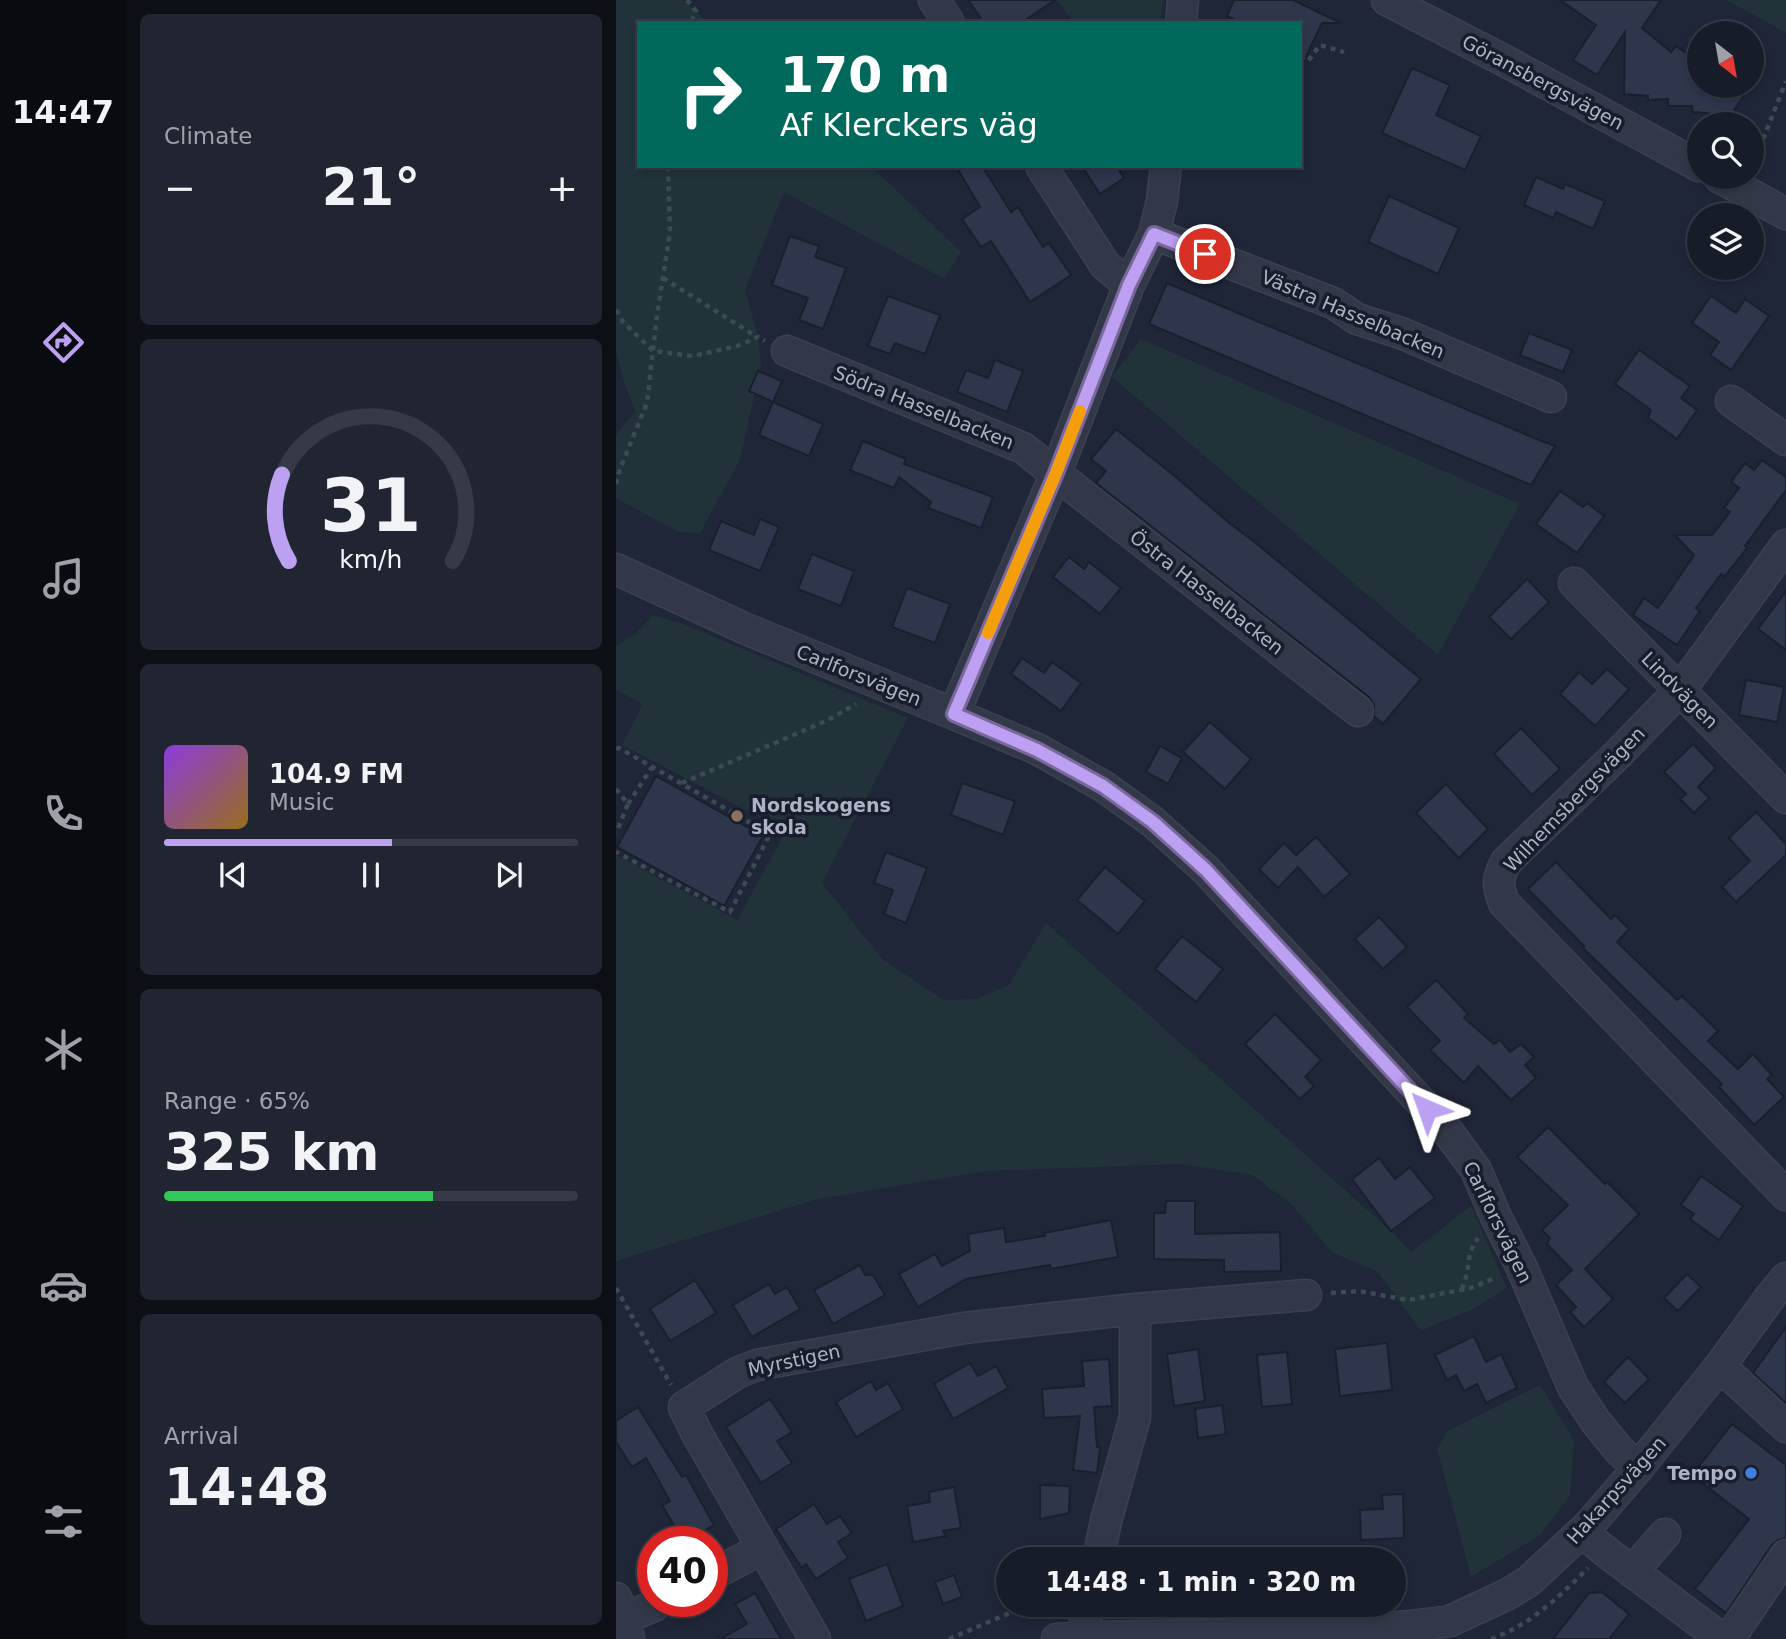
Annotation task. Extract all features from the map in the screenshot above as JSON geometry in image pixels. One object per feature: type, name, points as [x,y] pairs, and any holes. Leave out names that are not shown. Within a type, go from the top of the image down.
[{"type":"street","points":[[934,0],[947,21]]},
{"type":"street","points":[[1181,21],[1183,0]]},
{"type":"street","name":"Göransbergsvägen","points":[[1387,0],[1687,160]]},
{"type":"street","points":[[1042,168],[1105,265],[1129,285]]},
{"type":"street","points":[[954,714],[1056,473],[1129,285],[1154,234],[1166,168]]},
{"type":"street","points":[[1741,189],[1786,214]]},
{"type":"street","name":"Västra Hasselbacken","points":[[1154,234],[1333,303],[1357,319],[1401,333],[1551,397]]},
{"type":"street","name":"Södra Hasselbacken","points":[[787,351],[1023,448],[1056,473]]},
{"type":"street","points":[[1731,401],[1786,440]]},
{"type":"street","name":"Östra Hasselbacken","points":[[1056,473],[1358,711]]},
{"type":"street","name":"Wilhemsbergsvägen","points":[[1786,545],[1680,690],[1506,862],[1499,876],[1499,890],[1504,903],[1786,1195]]},
{"type":"street","name":"Carlforsvägen","points":[[616,569],[746,629],[1037,750],[1103,786],[1153,822],[1206,870],[1446,1129],[1476,1170],[1573,1387],[1611,1441],[1638,1468]]},
{"type":"street","name":"Lindvägen","points":[[1574,583],[1786,798]]},
{"type":"street","name":"Hakarpsvägen","points":[[1079,1622],[1361,1634],[1450,1621],[1479,1609],[1529,1581],[1582,1532],[1638,1468],[1720,1366],[1786,1278]]},
{"type":"street","name":"Myrstigen","points":[[684,1407],[737,1373],[757,1365],[964,1328],[1135,1309],[1306,1295]]},
{"type":"street","points":[[1101,1547],[1135,1417],[1135,1309]]},
{"type":"street","points":[[1720,1366],[1786,1427]]},
{"type":"street","points":[[684,1407],[815,1639]]},
{"type":"street","points":[[1582,1532],[1722,1639]]},
{"type":"street","points":[[1632,1572],[1665,1534]]},
{"type":"street","points":[[728,1567],[763,1548]]},
{"type":"street","points":[[1729,1639],[1786,1555]]},
{"type":"path","points":[[687,0],[696,11],[692,21]]},
{"type":"path","points":[[1302,58],[1308,61],[1320,45],[1344,52]]},
{"type":"path","points":[[1764,137],[1786,81]]},
{"type":"path","points":[[616,484],[647,403],[670,232],[668,168]]},
{"type":"path","points":[[663,278],[758,337],[787,351]]},
{"type":"path","points":[[616,310],[623,322],[653,351],[693,356],[737,346],[758,337]]},
{"type":"path","points":[[682,783],[826,721],[859,702]]},
{"type":"path","points":[[616,748],[771,834],[730,912],[616,852]]},
{"type":"path","points":[[616,833],[628,804],[652,767]]},
{"type":"path","points":[[616,789],[628,804]]},
{"type":"path","points":[[1461,1290],[1467,1274],[1470,1252],[1482,1232],[1496,1217]]},
{"type":"path","points":[[1306,1295],[1359,1291],[1408,1300],[1471,1288],[1499,1276],[1504,1286]]},
{"type":"path","points":[[616,1288],[684,1407]]},
{"type":"path","points":[[949,1639],[1012,1612],[1059,1608],[1079,1622]]},
{"type":"shaded area","points":[[616,0],[683,0],[707,21],[637,21],[637,168],[873,168],[961,252],[944,279],[784,192],[745,290],[758,337],[761,365],[740,460],[700,533],[678,532],[616,498],[616,435],[635,411],[616,351]]},
{"type":"shaded area","points":[[1057,0],[1163,0],[1161,21],[1073,21]]},
{"type":"shaded area","points":[[1727,0],[1786,0],[1786,33]]},
{"type":"shaded area","points":[[1141,339],[1520,504],[1438,655],[1112,377]]},
{"type":"shaded area","points":[[653,615],[681,623],[908,718],[822,883],[882,959],[944,1000],[976,999],[1009,985],[1046,923],[1391,1231],[1411,1252],[1471,1206],[1507,1288],[1473,1309],[1421,1331],[1378,1272],[1333,1253],[1292,1205],[1252,1175],[1180,1164],[985,1171],[814,1200],[616,1261],[616,855],[737,920],[786,831],[622,745],[642,706],[616,690],[616,646],[635,634]]},
{"type":"shaded area","points":[[1540,1385],[1574,1440],[1570,1496],[1539,1536],[1471,1577],[1437,1448],[1448,1431]]},
{"type":"building","points":[[968,0],[1055,0],[1024,21],[983,21]]},
{"type":"building","points":[[1234,0],[1293,0],[1341,23],[1322,23],[1302,65],[1302,21],[1238,21],[1227,16]]},
{"type":"building","points":[[1560,0],[1661,0],[1642,28],[1671,52],[1676,46],[1687,54],[1687,98],[1742,98],[1733,112],[1693,112],[1692,106],[1668,106],[1668,99],[1648,100],[1648,96],[1624,94],[1625,32],[1597,75],[1573,60],[1596,25]]},
{"type":"building","points":[[1412,68],[1450,85],[1436,115],[1481,136],[1465,170],[1382,133]]},
{"type":"building","points":[[957,168],[983,168],[1011,212],[1018,207],[1043,247],[1049,243],[1071,275],[1030,302],[991,241],[981,247],[962,219],[980,207]]},
{"type":"building","points":[[1083,168],[1117,168],[1124,178],[1100,194]]},
{"type":"building","points":[[1536,177],[1563,189],[1565,184],[1605,201],[1593,229],[1556,212],[1553,218],[1524,205]]},
{"type":"building","points":[[1389,196],[1459,228],[1438,274],[1368,242]]},
{"type":"building","points":[[790,236],[819,246],[815,257],[846,268],[823,329],[799,320],[808,298],[772,285]]},
{"type":"building","points":[[1167,283],[1555,446],[1531,485],[1149,324]]},
{"type":"building","points":[[888,296],[940,315],[925,354],[895,343],[890,354],[868,346]]},
{"type":"building","points":[[1711,296],[1736,313],[1745,299],[1769,316],[1731,370],[1710,355],[1719,342],[1692,323]]},
{"type":"building","points":[[1529,333],[1572,350],[1563,372],[1520,355]]},
{"type":"building","points":[[1639,350],[1690,386],[1681,398],[1697,410],[1677,439],[1648,418],[1651,410],[1615,384]]},
{"type":"building","points":[[995,360],[1023,371],[1007,412],[957,392],[966,370],[988,378]]},
{"type":"building","points":[[758,371],[782,381],[773,402],[749,391]]},
{"type":"building","points":[[773,402],[823,424],[809,456],[759,435]]},
{"type":"building","points":[[1116,429],[1421,679],[1383,724],[1374,716],[1374,705],[1369,697],[1096,483],[1106,471],[1091,459]]},
{"type":"building","points":[[863,441],[906,459],[904,464],[993,497],[981,528],[928,508],[931,502],[899,477],[894,488],[850,470]]},
{"type":"building","points":[[1762,460],[1786,477],[1786,490],[1745,546],[1747,548],[1724,577],[1721,574],[1696,608],[1700,611],[1677,645],[1633,615],[1644,598],[1658,608],[1694,555],[1675,535],[1712,535],[1730,512],[1724,508],[1739,488],[1731,482],[1745,463],[1754,470]]},
{"type":"building","points":[[1560,491],[1583,507],[1587,503],[1604,516],[1577,553],[1536,524]]},
{"type":"building","points":[[760,519],[779,527],[760,571],[709,550],[721,521],[754,535]]},
{"type":"building","points":[[812,554],[854,571],[841,606],[798,589]]},
{"type":"building","points":[[1069,557],[1084,569],[1089,562],[1121,588],[1100,614],[1053,577]]},
{"type":"building","points":[[1527,579],[1549,602],[1511,639],[1489,617]]},
{"type":"building","points":[[907,588],[950,604],[935,643],[892,627]]},
{"type":"building","points":[[1786,591],[1786,650],[1758,629]]},
{"type":"building","points":[[1022,658],[1044,673],[1052,662],[1081,683],[1061,711],[1011,674]]},
{"type":"building","points":[[1607,669],[1629,689],[1595,726],[1560,694],[1579,672],[1592,684]]},
{"type":"building","points":[[1746,680],[1784,687],[1777,722],[1739,715]]},
{"type":"building","points":[[1210,722],[1251,759],[1225,789],[1183,752]]},
{"type":"building","points":[[1521,728],[1560,769],[1532,795],[1494,754]]},
{"type":"building","points":[[1693,744],[1716,768],[1698,787],[1709,798],[1694,813],[1680,799],[1686,794],[1664,772]]},
{"type":"building","points":[[1160,746],[1182,758],[1168,784],[1146,772]]},
{"type":"building","points":[[656,776],[763,836],[724,906],[617,847]]},
{"type":"building","points":[[962,783],[1015,801],[1003,835],[951,815]]},
{"type":"building","points":[[1446,784],[1488,829],[1459,858],[1416,813]]},
{"type":"building","points":[[1756,812],[1786,844],[1786,855],[1736,902],[1722,887],[1750,861],[1729,838]]},
{"type":"building","points":[[1316,837],[1350,874],[1324,897],[1298,867],[1278,888],[1259,869],[1284,843],[1296,855]]},
{"type":"building","points":[[886,852],[927,868],[906,923],[884,914],[893,890],[874,883]]},
{"type":"building","points":[[1556,862],[1611,919],[1615,915],[1629,929],[1617,942],[1677,1000],[1682,996],[1718,1031],[1708,1041],[1738,1069],[1753,1054],[1772,1075],[1767,1079],[1784,1097],[1754,1125],[1719,1087],[1722,1084],[1583,948],[1528,889]]},
{"type":"building","points":[[1105,867],[1145,901],[1118,934],[1077,900]]},
{"type":"building","points":[[1379,917],[1407,947],[1383,969],[1355,939]]},
{"type":"building","points":[[1182,936],[1223,969],[1196,1002],[1155,969]]},
{"type":"building","points":[[1436,980],[1468,1014],[1464,1018],[1494,1044],[1500,1040],[1510,1052],[1521,1044],[1534,1057],[1525,1065],[1536,1078],[1511,1100],[1478,1066],[1464,1083],[1430,1050],[1440,1041],[1407,1007]]},
{"type":"building","points":[[1275,1014],[1321,1060],[1305,1077],[1314,1086],[1300,1099],[1245,1044]]},
{"type":"building","points":[[1548,1127],[1639,1214],[1585,1269],[1613,1299],[1584,1327],[1570,1312],[1576,1307],[1556,1285],[1572,1270],[1547,1244],[1550,1238],[1542,1230],[1568,1205],[1517,1157]]},
{"type":"building","points":[[1379,1158],[1395,1179],[1410,1167],[1435,1198],[1391,1231],[1352,1179]]},
{"type":"building","points":[[1701,1176],[1743,1206],[1719,1240],[1690,1219],[1694,1214],[1681,1205]]},
{"type":"building","points":[[1166,1201],[1195,1201],[1195,1234],[1280,1232],[1281,1271],[1224,1272],[1224,1260],[1154,1259],[1154,1213],[1165,1213]]},
{"type":"building","points":[[1111,1220],[1118,1257],[1051,1269],[1050,1265],[966,1279],[918,1307],[899,1274],[935,1254],[942,1266],[970,1251],[968,1234],[1004,1228],[1006,1242],[1045,1236],[1044,1233]]},
{"type":"building","points":[[860,1265],[865,1275],[873,1275],[885,1295],[833,1324],[814,1290]]},
{"type":"building","points":[[1687,1274],[1701,1287],[1678,1311],[1664,1298]]},
{"type":"building","points":[[695,1280],[716,1313],[670,1341],[650,1309]]},
{"type":"building","points":[[769,1284],[775,1294],[787,1287],[800,1309],[752,1337],[733,1305]]},
{"type":"building","points":[[1786,1327],[1786,1403],[1753,1373]]},
{"type":"building","points":[[1474,1336],[1486,1362],[1501,1354],[1517,1388],[1486,1403],[1477,1384],[1464,1391],[1456,1375],[1447,1380],[1435,1355]]},
{"type":"building","points":[[1387,1343],[1392,1390],[1340,1396],[1335,1349]]},
{"type":"building","points":[[1198,1349],[1205,1401],[1174,1406],[1167,1354]]},
{"type":"building","points":[[1287,1352],[1292,1404],[1262,1407],[1257,1355]]},
{"type":"building","points":[[1628,1357],[1649,1379],[1625,1403],[1604,1382]]},
{"type":"building","points":[[1109,1359],[1112,1406],[1094,1407],[1097,1447],[1100,1447],[1097,1473],[1073,1470],[1080,1416],[1044,1418],[1042,1389],[1084,1386],[1082,1361]]},
{"type":"building","points":[[970,1363],[978,1376],[996,1366],[1008,1388],[953,1419],[934,1384]]},
{"type":"building","points":[[871,1381],[876,1390],[888,1383],[903,1409],[856,1437],[836,1402]]},
{"type":"building","points":[[770,1399],[792,1432],[777,1441],[792,1463],[761,1483],[726,1427]]},
{"type":"building","points":[[1222,1405],[1226,1434],[1198,1438],[1195,1409]]},
{"type":"building","points":[[638,1407],[682,1477],[686,1475],[714,1525],[674,1526],[662,1505],[670,1501],[646,1458],[632,1467],[616,1442],[616,1421]]},
{"type":"building","points":[[1732,1424],[1786,1465],[1786,1538],[1772,1545],[1726,1613],[1695,1589],[1749,1519],[1692,1475]]},
{"type":"building","points":[[1040,1485],[1070,1486],[1069,1513],[1040,1519]]},
{"type":"building","points":[[954,1487],[961,1528],[943,1531],[946,1536],[913,1542],[907,1506],[930,1502],[929,1492]]},
{"type":"building","points":[[1403,1494],[1404,1538],[1361,1540],[1360,1510],[1383,1509],[1382,1495]]},
{"type":"building","points":[[814,1504],[827,1524],[840,1516],[852,1533],[838,1542],[848,1558],[816,1579],[806,1564],[802,1568],[776,1529]]},
{"type":"building","points":[[887,1564],[903,1606],[866,1621],[849,1579]]},
{"type":"building","points":[[954,1575],[962,1597],[943,1604],[935,1582]]},
{"type":"building","points":[[1602,1592],[1629,1614],[1609,1639],[1553,1639],[1589,1593]]},
{"type":"building","points":[[755,1593],[781,1639],[720,1639],[747,1624],[735,1604]]},
{"type":"slow traffic","points":[[988,633],[1080,411]]},
{"type":"place","name":"Nordskogens skola","points":[[737,816]]},
{"type":"place","name":"Tempo","points":[[1751,1473]]},
{"type":"route","points":[[1205,254],[1154,234],[1129,285],[1056,473],[954,714],[1037,750],[1103,786],[1153,822],[1206,870],[1427,1109]]}]
